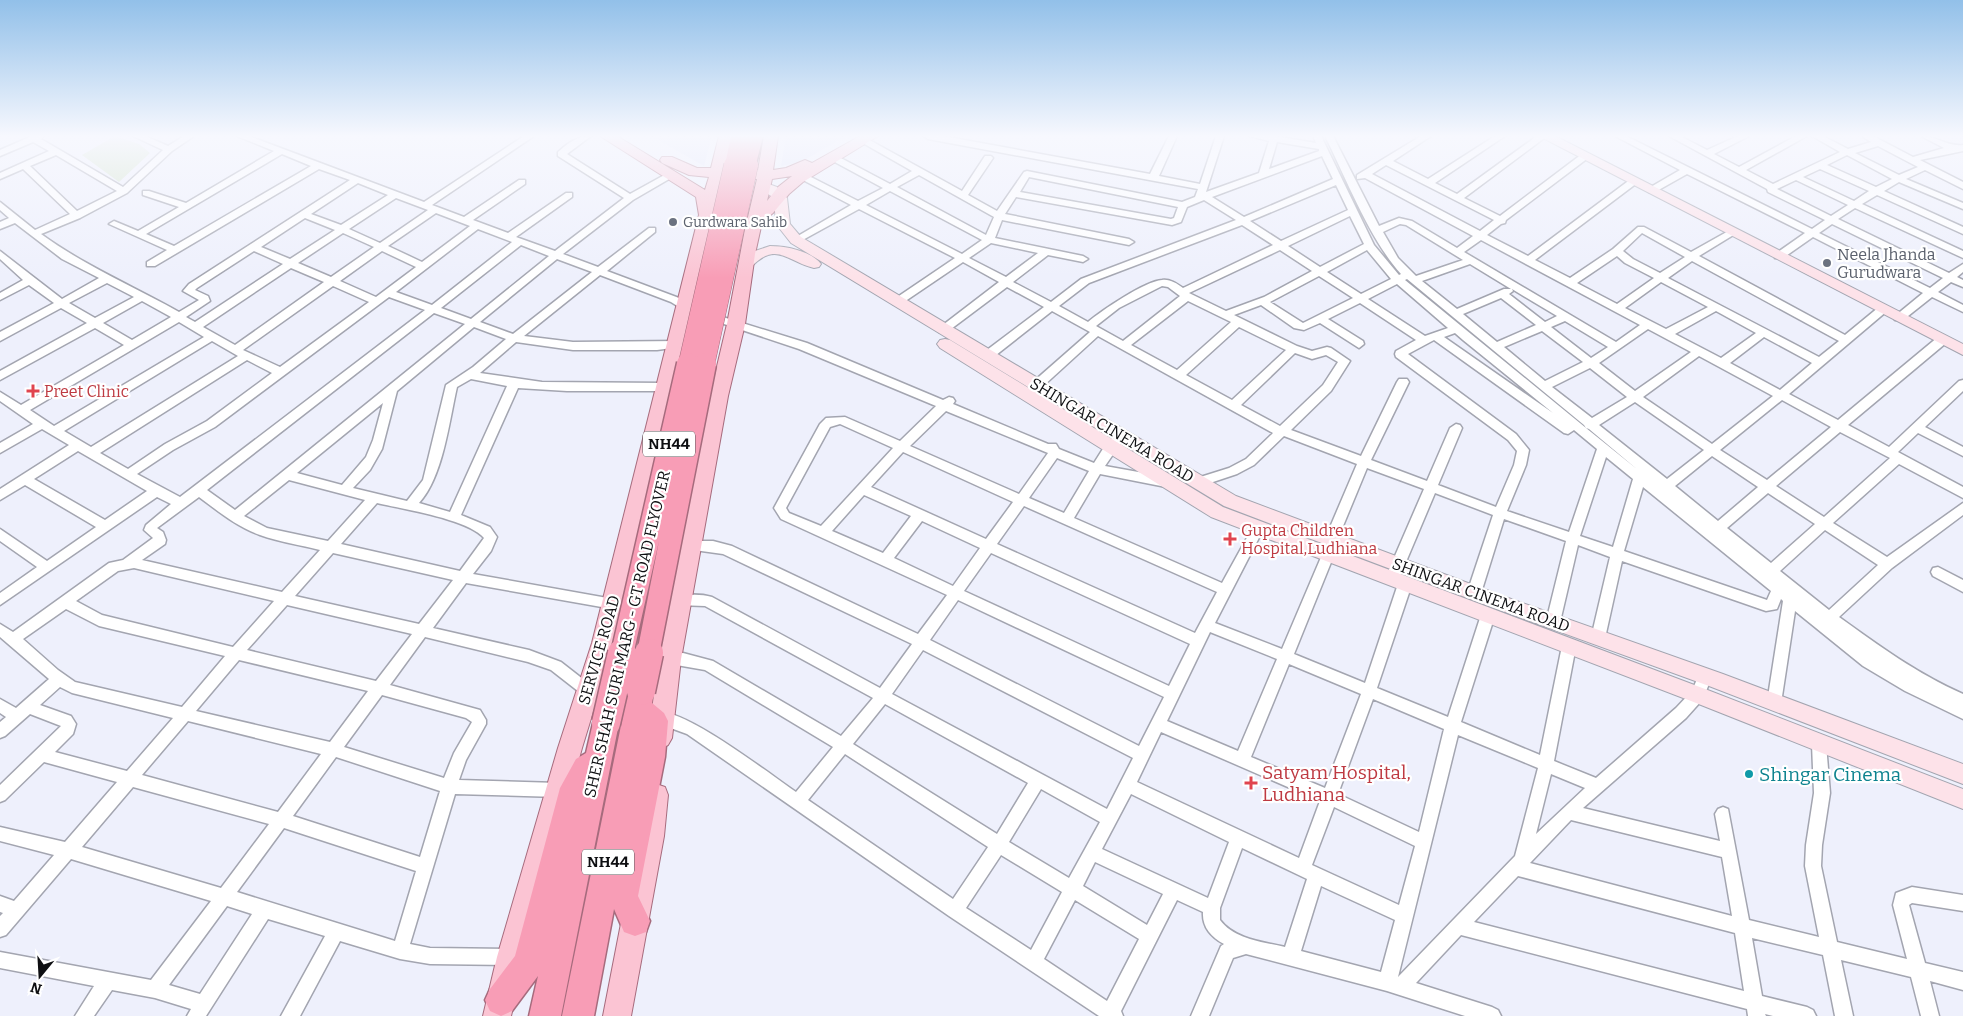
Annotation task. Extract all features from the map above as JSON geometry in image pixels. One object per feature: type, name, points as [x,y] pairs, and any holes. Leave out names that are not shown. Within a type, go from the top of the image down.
[{"type":"highway","name":"SHER SHAH SURI MARG - GT ROAD FLYOVER","points":[[578,1016],[650,713],[708,350],[749,183]]},
{"type":"highway","name":"SHER SHAH SURI MARG - GT ROAD FLYOVER","points":[[545,1016],[598,760],[749,183]]},
{"type":"highway","points":[[635,920],[622,897],[652,757],[655,722],[650,713]]},
{"type":"highway","points":[[499,1008],[528,964],[574,788],[586,768],[598,760]]},
{"type":"main road","points":[[684,183],[701,194],[705,200],[707,215],[710,220],[722,223],[754,220]]},
{"type":"main road","name":"SERVICE ROAD","points":[[499,1008],[511,958],[612,604],[675,344],[683,302],[707,215],[743,183]]},
{"type":"main road","name":"SERVICE ROAD","points":[[618,1016],[651,836],[650,713],[670,659],[718,396],[737,320],[754,220],[752,183]]},
{"type":"street","points":[[43,183],[77,216]]},
{"type":"street","points":[[111,183],[124,191]]},
{"type":"street","points":[[34,234],[100,206],[124,191],[132,183]]},
{"type":"street","points":[[138,235],[226,183]]},
{"type":"street","points":[[151,264],[288,183]]},
{"type":"street","points":[[21,410],[205,301],[204,298],[188,292],[190,288],[352,183]]},
{"type":"street","points":[[366,183],[683,302],[737,320],[947,403],[1055,452],[1107,453],[1166,482]]},
{"type":"street","points":[[235,350],[380,248],[430,207],[463,183]]},
{"type":"street","points":[[465,221],[520,183]]},
{"type":"street","points":[[607,183],[630,198]]},
{"type":"street","points":[[235,517],[556,255],[630,198],[656,183]]},
{"type":"street","name":"SHINGAR CINEMA ROAD","points":[[760,183],[782,201],[783,224],[796,240],[1037,385],[1107,453],[1198,482],[1230,501],[1329,547],[1488,615],[1963,799]]},
{"type":"street","points":[[817,183],[963,258],[1282,431],[1500,513],[1768,606],[1774,602],[1778,589]]},
{"type":"street","points":[[884,183],[989,240],[1083,259]]},
{"type":"street","points":[[796,240],[897,183]]},
{"type":"street","points":[[941,183],[999,216],[1128,242]]},
{"type":"street","points":[[963,196],[971,183]]},
{"type":"street","points":[[897,302],[989,240],[999,216],[1021,183]]},
{"type":"street","points":[[1074,183],[1183,205],[1202,194],[1234,183]]},
{"type":"street","points":[[1170,183],[1202,194],[1360,298],[1430,338],[1568,429],[1589,430],[1699,351]]},
{"type":"street","points":[[1202,194],[1205,183]]},
{"type":"street","points":[[987,356],[1085,281],[1339,183]]},
{"type":"street","points":[[1346,183],[1353,211],[1369,245],[1380,261],[1456,314],[1544,386],[1589,430],[1603,448],[1667,486],[1829,618],[1904,672],[1925,684],[1963,701]]},
{"type":"street","points":[[1347,183],[1405,278],[1456,329],[1643,472],[1790,600],[1868,662],[1926,696],[1963,713]]},
{"type":"street","points":[[1383,183],[1895,455],[1963,493]]},
{"type":"street","points":[[1429,183],[1502,221]]},
{"type":"street","points":[[1457,198],[1477,183]]},
{"type":"street","points":[[1458,252],[1550,183]]},
{"type":"street","points":[[1528,260],[1631,183]]},
{"type":"street","points":[[1639,183],[1963,350]]},
{"type":"street","points":[[1652,190],[1664,183]]},
{"type":"street","points":[[1713,183],[1963,309]]},
{"type":"street","points":[[1762,183],[1963,284]]},
{"type":"street","points":[[1752,203],[1783,183]]},
{"type":"street","points":[[1810,183],[1963,256]]},
{"type":"street","points":[[1859,183],[1963,231]]},
{"type":"street","points":[[1779,256],[1830,219],[1889,183]]},
{"type":"street","points":[[1911,183],[1963,206]]},
{"type":"street","points":[[146,193],[187,206]]},
{"type":"street","points":[[197,326],[395,194]]},
{"type":"street","points":[[14,639],[114,567],[128,563],[158,542],[160,538],[150,530],[150,527],[200,491],[431,309],[569,194]]},
{"type":"street","points":[[1014,194],[1172,222],[1178,220],[1183,205]]},
{"type":"street","points":[[0,205],[34,234],[66,257],[143,296],[246,356],[282,372]]},
{"type":"street","points":[[1123,346],[1184,294],[1280,245],[1353,211]]},
{"type":"street","points":[[303,214],[342,229],[423,266]]},
{"type":"street","points":[[0,226],[16,219]]},
{"type":"street","points":[[1377,231],[1396,222],[1406,222],[1567,316],[1616,347]]},
{"type":"street","points":[[114,224],[174,250]]},
{"type":"street","points":[[129,474],[204,428],[282,372],[477,225]]},
{"type":"street","points":[[1570,283],[1617,251],[1641,229],[1846,340]]},
{"type":"street","points":[[410,506],[429,480],[451,387],[470,375],[514,338],[652,230]]},
{"type":"street","points":[[1618,308],[1692,256],[1732,232]]},
{"type":"street","points":[[1225,316],[1262,301],[1369,245]]},
{"type":"street","points":[[253,247],[376,301]]},
{"type":"street","name":"SHINGAR CINEMA ROAD","points":[[747,263],[758,253],[766,250],[796,253],[860,291],[1107,453],[1166,482],[1217,512],[1258,528],[1329,547]]},
{"type":"street","points":[[1617,251],[1661,278],[1820,362]]},
{"type":"street","points":[[943,330],[1046,252]]},
{"type":"street","points":[[2,257],[30,282],[61,303],[132,345]]},
{"type":"street","points":[[1262,301],[1301,327],[1307,327],[1360,298],[1405,278],[1472,260]]},
{"type":"street","points":[[1899,318],[1950,278],[1959,268],[1963,267]]},
{"type":"street","points":[[0,337],[108,278]]},
{"type":"street","points":[[0,297],[30,282]]},
{"type":"street","points":[[1037,385],[1114,306],[1161,283],[1171,284],[1184,294],[1225,316],[1293,349],[1312,355],[1327,351],[1344,360],[1327,388],[1243,467],[1198,482]]},
{"type":"street","points":[[1456,314],[1517,287]]},
{"type":"street","points":[[388,293],[514,338],[573,346],[675,344]]},
{"type":"street","points":[[1502,294],[1635,397],[1712,450],[1887,564]]},
{"type":"street","points":[[0,376],[143,296]]},
{"type":"street","points":[[1666,334],[1716,307]]},
{"type":"street","points":[[1667,486],[1883,310]]},
{"type":"street","points":[[1495,347],[1567,316]]},
{"type":"street","points":[[1321,319],[1359,344]]},
{"type":"street","points":[[1178,376],[1238,322]]},
{"type":"street","points":[[1544,386],[1591,363],[1648,324]]},
{"type":"street","points":[[1456,329],[1430,338],[1400,354],[1512,438],[1522,447],[1523,453],[1500,513],[1474,593]]},
{"type":"street","points":[[1722,363],[1764,332]]},
{"type":"street","points":[[55,431],[212,336]]},
{"type":"street","points":[[1719,527],[1942,340]]},
{"type":"street","points":[[1233,406],[1293,349]]},
{"type":"street","points":[[92,452],[246,356]]},
{"type":"street","points":[[470,375],[514,384],[576,388],[664,387]]},
{"type":"street","points":[[1242,760],[1364,462],[1403,382]]},
{"type":"street","points":[[454,517],[514,384]]},
{"type":"street","points":[[1772,570],[1826,523],[1895,455],[1916,427],[1963,384]]},
{"type":"street","points":[[344,490],[368,465],[380,438],[391,391]]},
{"type":"street","points":[[3,402],[21,410],[156,491],[182,504]]},
{"type":"street","points":[[823,532],[901,447],[947,403]]},
{"type":"street","points":[[1172,694],[885,560],[785,516],[780,508],[826,424],[830,421],[841,420],[1225,590]]},
{"type":"street","points":[[0,449],[42,424]]},
{"type":"street","points":[[1916,427],[1963,452]]},
{"type":"street","points":[[1290,958],[1310,871],[1331,798],[1369,691],[1398,576],[1431,487],[1456,428]]},
{"type":"street","points":[[0,495],[78,444]]},
{"type":"street","points":[[1552,622],[1573,539],[1603,448]]},
{"type":"street","points":[[798,800],[882,697],[1055,452]]},
{"type":"street","points":[[1066,520],[1107,453]]},
{"type":"street","points":[[1598,638],[1616,554],[1643,472]]},
{"type":"street","points":[[155,988],[486,547],[491,537],[485,529],[454,517],[288,475]]},
{"type":"street","points":[[24,479],[105,526]]},
{"type":"street","points":[[863,489],[1198,641]]},
{"type":"street","points":[[0,600],[156,491]]},
{"type":"street","points":[[200,491],[235,517],[251,527],[265,532],[462,577],[612,604]]},
{"type":"street","points":[[0,929],[66,850],[130,780],[236,653],[374,498]]},
{"type":"street","points":[[1829,618],[1887,564],[1963,508]]},
{"type":"street","points":[[885,560],[920,514]]},
{"type":"street","points":[[1033,963],[1093,853],[1206,625],[1258,528]]},
{"type":"street","points":[[1,537],[46,567]]},
{"type":"street","points":[[692,545],[713,546],[727,550],[921,642],[1142,755]]},
{"type":"street","points":[[128,563],[423,630],[544,661],[567,673],[588,691]]},
{"type":"street","points":[[1938,572],[1963,587]]},
{"type":"street","name":"SHINGAR CINEMA ROAD","points":[[1398,576],[1474,593],[1705,676],[1963,774]]},
{"type":"street","points":[[682,601],[699,600],[707,602],[1110,819]]},
{"type":"street","points":[[1774,703],[1790,600]]},
{"type":"street","points":[[65,602],[99,620],[379,688],[474,714],[479,720],[479,724],[459,758],[400,951]]},
{"type":"street","points":[[1394,984],[1404,916],[1452,727],[1488,615]]},
{"type":"street","points":[[1206,625],[1286,656],[1452,727],[1598,786]]},
{"type":"street","points":[[0,630],[14,639],[59,679],[72,687],[334,750],[449,787],[558,790]]},
{"type":"street","points":[[1519,864],[1546,764],[1569,646]]},
{"type":"street","points":[[670,659],[683,659],[708,665],[843,745],[999,845],[1150,936]]},
{"type":"street","points":[[1394,984],[1458,926],[1568,812],[1681,713],[1698,695],[1705,676]]},
{"type":"street","points":[[0,731],[10,710],[59,679]]},
{"type":"street","points":[[0,795],[68,729],[69,724],[62,719],[10,710]]},
{"type":"street","points":[[650,713],[692,729],[798,800],[955,910],[1112,1015],[1174,889]]},
{"type":"street","points":[[1158,724],[1331,798],[1424,842]]},
{"type":"street","points":[[1819,744],[1822,793],[1814,845],[1813,866],[1844,1016]]},
{"type":"street","points":[[41,755],[282,820],[425,866]]},
{"type":"street","points":[[955,910],[999,845],[1038,780]]},
{"type":"street","points":[[1128,785],[1404,916]]},
{"type":"street","points":[[1568,812],[1729,851]]},
{"type":"street","points":[[1723,814],[1755,1009]]},
{"type":"street","points":[[0,834],[66,850],[400,951],[430,956],[511,958]]},
{"type":"street","points":[[1238,838],[1212,908],[1210,918],[1214,928],[1246,946],[1394,984],[1492,1016]]},
{"type":"street","points":[[1093,853],[1212,908]]},
{"type":"street","points":[[1519,864],[1742,927],[1963,981]]},
{"type":"street","points":[[1930,1016],[1920,970],[1901,905],[1902,899],[1912,895],[1963,903]]},
{"type":"street","points":[[0,904],[16,910]]},
{"type":"street","points":[[3,964],[155,988],[200,1010],[265,909]]},
{"type":"street","points":[[1458,926],[1755,1009],[1807,1016]]},
{"type":"street","points":[[290,1016],[336,932]]},
{"type":"street","points":[[1200,1016],[1227,952],[1233,948],[1246,946]]},
{"type":"street","points":[[84,1016],[108,980]]},
{"type":"place","name":"Gurdwara Sahib","points":[[673,222]]},
{"type":"place","name":"Neela Jhanda Gurudwara","points":[[1827,263]]},
{"type":"place","name":"Preet Clinic","points":[[33,391]]},
{"type":"place","name":"Gupta Children Hospital,Ludhiana","points":[[1230,539]]},
{"type":"place","name":"Shingar Cinema","points":[[1749,774]]},
{"type":"place","name":"Satyam Hospital, Ludhiana","points":[[1251,783]]}]
